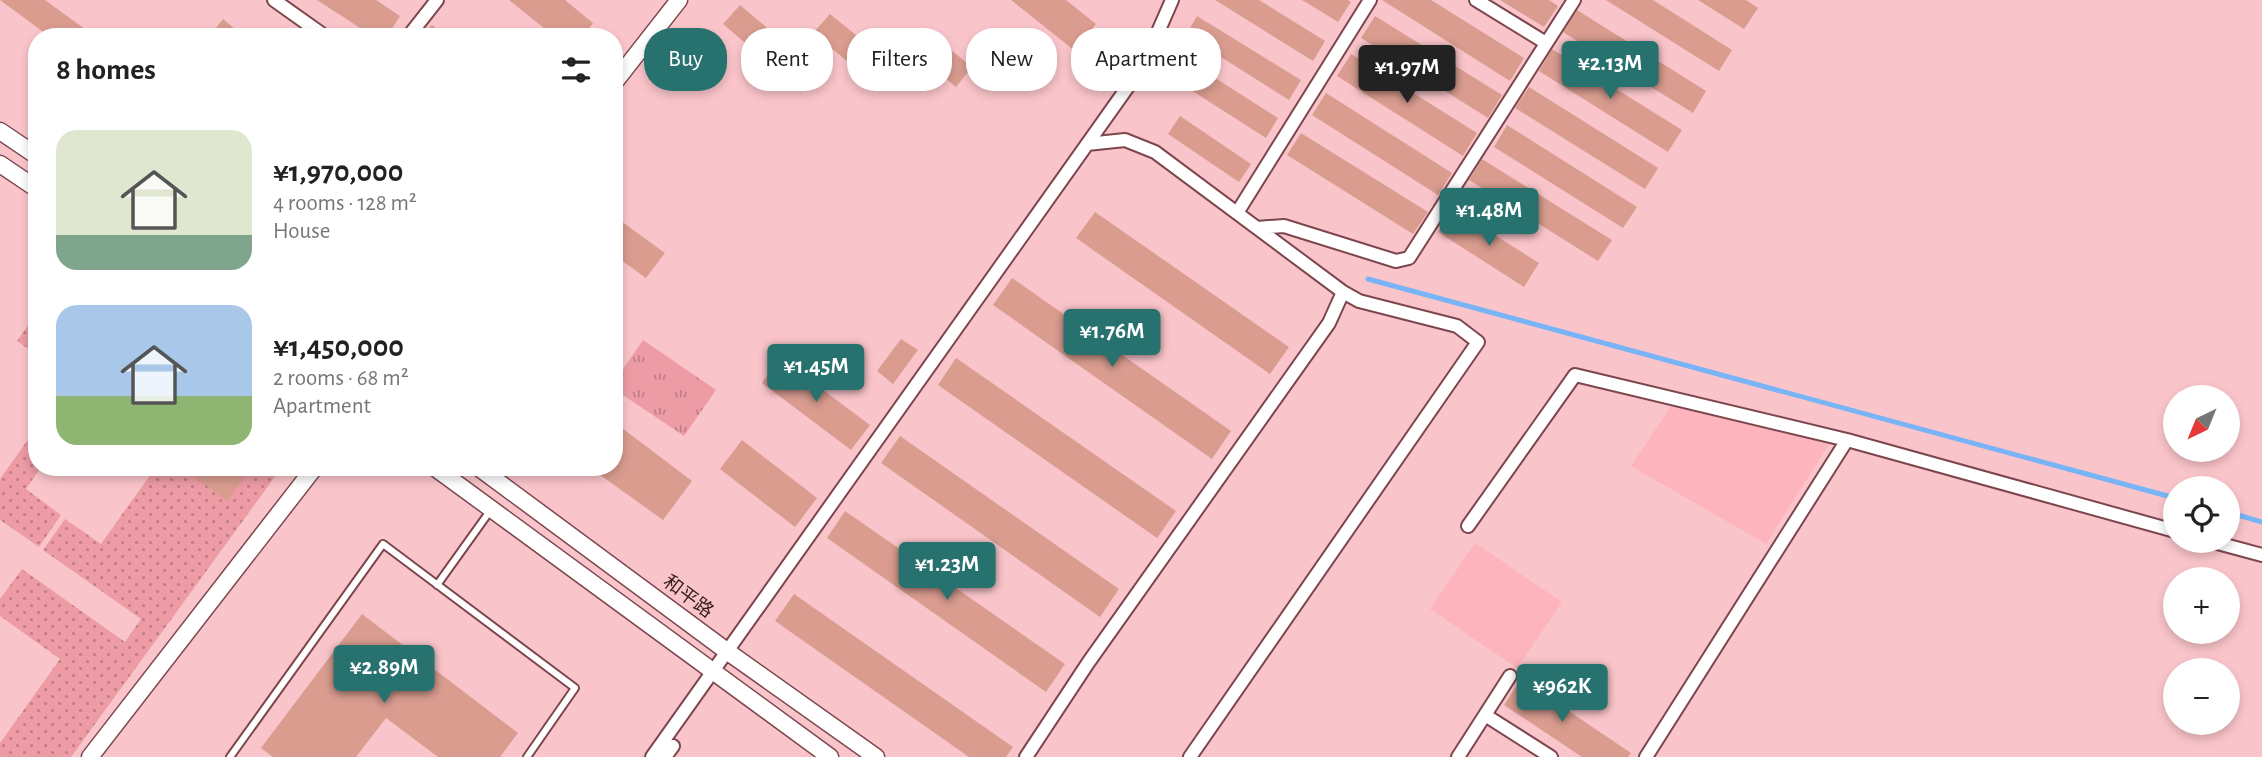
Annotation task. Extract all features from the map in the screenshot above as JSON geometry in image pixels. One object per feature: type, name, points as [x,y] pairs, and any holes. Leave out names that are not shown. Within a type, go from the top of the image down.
[{"type":"street","points":[[274,0],[313,28]]},
{"type":"street","points":[[415,28],[437,0]]},
{"type":"street","points":[[623,72],[679,0]]},
{"type":"street","points":[[652,757],[1144,64],[1172,0]]},
{"type":"street","points":[[1237,213],[1370,0]]},
{"type":"street","points":[[1476,0],[1546,43]]},
{"type":"street","points":[[1257,228],[1284,226],[1396,261],[1409,258],[1574,0]]},
{"type":"street","points":[[0,131],[28,150]]},
{"type":"street","points":[[1087,144],[1125,140],[1155,152],[1343,292],[1359,301],[1457,326],[1478,342],[1190,757]]},
{"type":"street","points":[[0,164],[28,183]]},
{"type":"street","points":[[1026,757],[1088,663],[1329,323],[1343,292]]},
{"type":"street","points":[[1468,526],[1575,376],[1847,440],[2163,528]]},
{"type":"street","points":[[1646,757],[1847,440]]},
{"type":"street","points":[[89,757],[308,476]]},
{"type":"street","points":[[446,476],[712,674],[830,757]]},
{"type":"street","name":"和平路","points":[[490,476],[728,652],[876,757]]},
{"type":"street","points":[[2240,549],[2262,555]]},
{"type":"street","points":[[1458,757],[1510,676]]},
{"type":"street","points":[[1485,715],[1551,757]]},
{"type":"lane","points":[[437,585],[491,510]]},
{"type":"lane","points":[[230,757],[383,544],[575,688],[527,757]]},
{"type":"shaded area","points":[[1673,403],[1830,442],[1766,544],[1631,466]]},
{"type":"shaded area","points":[[1475,543],[1562,602],[1517,668],[1430,609]]},
{"type":"green space","points":[[28,326],[28,349],[17,341]]},
{"type":"green space","points":[[643,340],[716,390],[684,436],[623,395],[623,369]]},
{"type":"green space","points":[[28,440],[28,476],[35,476],[26,489],[61,515],[39,547],[0,520],[0,479]]},
{"type":"green space","points":[[149,476],[275,476],[71,757],[0,757],[0,743],[60,659],[0,616],[0,599],[22,569],[125,642],[141,619],[43,550],[65,519],[101,544]]},
{"type":"building","points":[[0,0],[45,0],[83,28],[38,28]]},
{"type":"building","points":[[317,0],[376,0],[400,16],[393,28],[360,28]]},
{"type":"building","points":[[509,0],[565,0],[593,23],[589,28],[544,28]]},
{"type":"building","points":[[1011,0],[1066,0],[1096,24],[1093,28],[1071,28],[1071,48],[1057,37],[1057,28],[1046,28]]},
{"type":"building","points":[[1215,0],[1259,0],[1325,41],[1313,61]]},
{"type":"building","points":[[1302,0],[1348,0],[1351,2],[1338,22]]},
{"type":"building","points":[[1382,0],[1431,0],[1524,58],[1510,81]]},
{"type":"building","points":[[1500,0],[1549,0],[1558,6],[1544,27]]},
{"type":"building","points":[[1606,0],[1653,0],[1732,50],[1719,71]]},
{"type":"building","points":[[1698,0],[1746,0],[1758,8],[1744,29]]},
{"type":"building","points":[[740,5],[767,28],[741,28],[741,40],[723,24]]},
{"type":"building","points":[[1577,10],[1706,91],[1693,113],[1563,32]]},
{"type":"building","points":[[830,14],[847,28],[847,61],[833,50],[833,28],[817,28]]},
{"type":"building","points":[[1197,16],[1216,28],[1190,28]]},
{"type":"building","points":[[1375,16],[1502,95],[1488,118],[1361,38]]},
{"type":"building","points":[[223,19],[234,28],[216,28]]},
{"type":"building","points":[[1221,31],[1301,80],[1289,100],[1221,57]]},
{"type":"building","points":[[1552,49],[1682,130],[1668,152],[1539,71]]},
{"type":"building","points":[[952,51],[966,62],[966,74],[956,87],[952,84]]},
{"type":"building","points":[[1351,54],[1477,133],[1463,156],[1337,76]]},
{"type":"building","points":[[1221,82],[1278,118],[1266,138],[1192,91],[1221,91]]},
{"type":"building","points":[[1529,87],[1658,168],[1645,189],[1515,108]]},
{"type":"building","points":[[1326,93],[1452,173],[1438,195],[1312,115]]},
{"type":"building","points":[[1180,116],[1251,164],[1239,182],[1168,134]]},
{"type":"building","points":[[1507,125],[1637,207],[1623,228],[1494,147]]},
{"type":"building","points":[[1301,133],[1428,212],[1413,234],[1287,155]]},
{"type":"building","points":[[1482,159],[1612,240],[1598,261],[1469,180]]},
{"type":"building","points":[[1453,209],[1539,263],[1524,287],[1438,232]]},
{"type":"building","points":[[1095,212],[1289,347],[1270,374],[1076,238]]},
{"type":"building","points":[[623,223],[665,253],[646,278],[623,261]]},
{"type":"building","points":[[1012,278],[1231,431],[1212,459],[993,305]]},
{"type":"building","points":[[901,339],[918,350],[893,384],[877,371]]},
{"type":"building","points":[[780,358],[870,425],[851,450],[762,383]]},
{"type":"building","points":[[956,358],[1176,511],[1157,538],[938,385]]},
{"type":"building","points":[[623,429],[692,481],[663,520],[602,476],[623,476]]},
{"type":"building","points":[[900,436],[1119,589],[1100,617],[881,463]]},
{"type":"building","points":[[742,440],[817,498],[795,527],[720,469]]},
{"type":"building","points":[[193,476],[245,476],[227,501]]},
{"type":"building","points":[[845,511],[1065,664],[1046,692],[827,538]]},
{"type":"building","points":[[794,594],[1013,747],[1006,757],[969,757],[775,621]]},
{"type":"building","points":[[362,614],[518,733],[500,757],[438,757],[386,718],[356,757],[273,757],[261,748]]},
{"type":"building","points":[[1521,679],[1631,753],[1628,757],[1582,757],[1504,705]]},
{"type":"waterway","points":[[1368,279],[2163,495]]},
{"type":"waterway","points":[[2240,516],[2262,522]]}]
